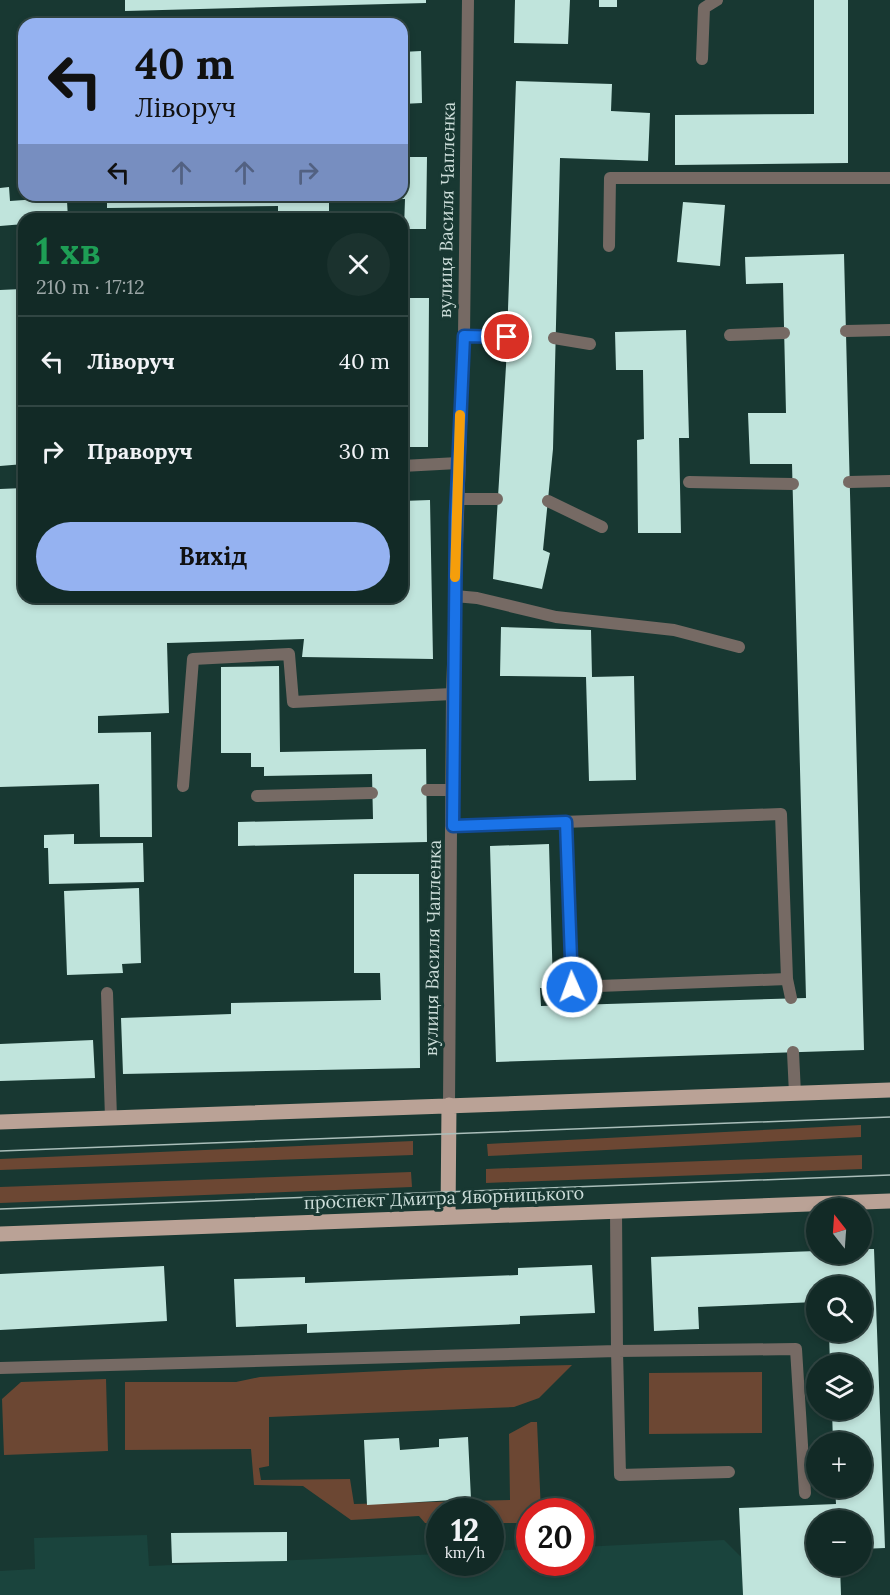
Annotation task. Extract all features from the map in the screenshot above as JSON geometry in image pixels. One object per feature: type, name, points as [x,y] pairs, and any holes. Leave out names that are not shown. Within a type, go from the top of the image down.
[{"type":"main road","points":[[0,1122],[890,1090]]},
{"type":"main road","points":[[448,1217],[449,1105]]},
{"type":"main road","name":"проспект Дмитра Яворницького","points":[[0,1234],[890,1201]]},
{"type":"street","name":"вулиця Василя Чапленка","points":[[449,1105],[453,694],[458,463],[464,336],[468,0]]},
{"type":"street","points":[[702,59],[704,8],[717,0]]},
{"type":"street","points":[[609,246],[610,177],[890,178]]},
{"type":"street","points":[[846,331],[890,330]]},
{"type":"street","points":[[730,335],[784,333]]},
{"type":"street","points":[[464,336],[507,337]]},
{"type":"street","points":[[555,338],[590,344]]},
{"type":"street","points":[[408,466],[458,463]]},
{"type":"street","points":[[849,482],[890,481]]},
{"type":"street","points":[[689,482],[793,484]]},
{"type":"street","points":[[457,499],[497,499]]},
{"type":"street","points":[[548,501],[602,527]]},
{"type":"street","points":[[455,596],[477,598],[556,617],[674,630],[739,647]]},
{"type":"street","points":[[183,786],[194,659],[289,654],[293,702],[453,694]]},
{"type":"street","points":[[427,790],[452,790]]},
{"type":"street","points":[[256,796],[372,793]]},
{"type":"street","points":[[453,826],[781,814],[788,979],[791,998]]},
{"type":"street","points":[[566,822],[572,987],[788,979]]},
{"type":"street","points":[[107,993],[111,1118]]},
{"type":"street","points":[[793,1052],[795,1094]]},
{"type":"street","points":[[616,1210],[620,1475],[729,1472]]},
{"type":"street","points":[[0,1368],[617,1351],[796,1349],[805,1493]]},
{"type":"shaded area","points":[[861,1125],[861,1137],[488,1156],[487,1144]]},
{"type":"shaded area","points":[[413,1141],[413,1155],[0,1170],[0,1159]]},
{"type":"shaded area","points":[[862,1155],[862,1169],[486,1183],[486,1169]]},
{"type":"shaded area","points":[[411,1172],[412,1187],[0,1203],[0,1187]]},
{"type":"shaded area","points":[[572,1365],[539,1398],[514,1407],[269,1417],[269,1466],[259,1468],[261,1480],[350,1479],[354,1504],[426,1502],[426,1523],[419,1516],[351,1520],[303,1486],[254,1485],[251,1449],[125,1450],[125,1382],[236,1382],[260,1377],[446,1368]]},
{"type":"shaded area","points":[[762,1372],[762,1433],[649,1434],[649,1373]]},
{"type":"shaded area","points":[[106,1379],[108,1451],[4,1455],[2,1399],[21,1382]]},
{"type":"shaded area","points":[[531,1422],[537,1422],[540,1498],[516,1498],[516,1523],[504,1523],[504,1500],[510,1500],[509,1434]]},
{"type":"shaded area","points":[[147,1535],[149,1566],[426,1555],[426,1576],[504,1576],[504,1550],[516,1550],[516,1576],[594,1576],[594,1546],[724,1540],[741,1557],[743,1595],[0,1595],[0,1571],[35,1569],[34,1538]]},
{"type":"building","points":[[125,0],[426,0],[426,3],[125,11]]},
{"type":"building","points":[[515,0],[570,0],[568,44],[514,43]]},
{"type":"building","points":[[599,0],[617,0],[617,7],[599,7]]},
{"type":"building","points":[[814,0],[848,0],[848,163],[675,165],[675,115],[814,114]]},
{"type":"building","points":[[421,51],[422,103],[408,104],[408,52]]},
{"type":"building","points":[[516,81],[612,84],[611,111],[650,113],[648,161],[560,158],[553,449],[543,550],[550,553],[542,589],[493,579],[506,366]]},
{"type":"building","points":[[408,157],[427,157],[426,229],[408,229],[408,213],[405,213],[405,201],[408,201]]},
{"type":"building","points":[[9,187],[10,201],[53,201],[53,203],[67,201],[68,213],[18,213],[18,224],[0,226],[0,188]]},
{"type":"building","points":[[107,201],[329,201],[329,213],[278,213],[278,206],[107,208]]},
{"type":"building","points":[[683,202],[725,205],[720,266],[677,262]]},
{"type":"building","points":[[408,250],[410,250],[410,298],[429,298],[428,447],[408,447]]},
{"type":"building","points":[[844,254],[864,1050],[496,1062],[490,846],[549,844],[553,988],[540,988],[541,1006],[806,998],[792,464],[750,464],[748,413],[786,413],[783,283],[746,284],[745,257]]},
{"type":"building","points":[[18,289],[18,464],[0,466],[0,290]]},
{"type":"building","points":[[686,330],[689,438],[679,438],[681,533],[638,533],[637,440],[644,439],[643,370],[616,370],[615,332]]},
{"type":"building","points":[[18,488],[18,603],[408,603],[408,501],[430,500],[433,659],[302,657],[304,639],[167,643],[169,713],[98,716],[98,733],[151,732],[152,837],[100,837],[99,784],[0,787],[0,489]]},
{"type":"building","points":[[501,627],[591,630],[592,677],[634,676],[636,780],[589,781],[586,677],[500,676]]},
{"type":"building","points":[[279,666],[280,752],[426,749],[427,842],[238,846],[238,822],[373,819],[372,774],[264,776],[264,767],[251,767],[251,753],[221,753],[221,667]]},
{"type":"building","points":[[74,834],[74,844],[143,843],[144,882],[49,884],[48,848],[44,848],[44,835]]},
{"type":"building","points":[[354,874],[419,874],[420,1068],[123,1074],[121,1018],[231,1014],[231,1003],[381,1000],[380,973],[354,973]]},
{"type":"building","points":[[139,888],[141,963],[122,964],[123,973],[67,975],[64,891]]},
{"type":"building","points":[[93,1040],[95,1078],[0,1081],[0,1044]]},
{"type":"building","points":[[872,1249],[874,1249],[885,1548],[872,1549],[872,1510],[806,1510],[806,1576],[840,1576],[841,1595],[743,1595],[739,1508],[836,1504],[836,1498],[872,1498],[872,1432],[833,1432],[832,1420],[872,1420],[872,1354],[830,1354],[829,1342],[872,1342],[872,1276],[806,1276],[806,1302],[698,1307],[699,1329],[654,1331],[651,1257],[806,1251],[806,1264],[872,1264]]},
{"type":"building","points":[[592,1265],[595,1313],[520,1316],[520,1324],[307,1333],[307,1324],[236,1327],[234,1279],[305,1277],[305,1283],[518,1275],[518,1268]]},
{"type":"building","points":[[164,1266],[167,1321],[0,1330],[0,1274]]},
{"type":"building","points":[[468,1437],[471,1498],[426,1498],[426,1502],[367,1505],[364,1440],[399,1438],[400,1450],[439,1447],[439,1439]]},
{"type":"building","points":[[287,1532],[287,1561],[172,1563],[171,1533]]},
{"type":"tram line","points":[[0,1151],[890,1117]]},
{"type":"tram line","points":[[0,1209],[890,1175]]},
{"type":"slow traffic","points":[[455,577],[460,415]]},
{"type":"route","points":[[507,337],[464,336],[456,517],[453,826],[566,822],[572,987]]}]
